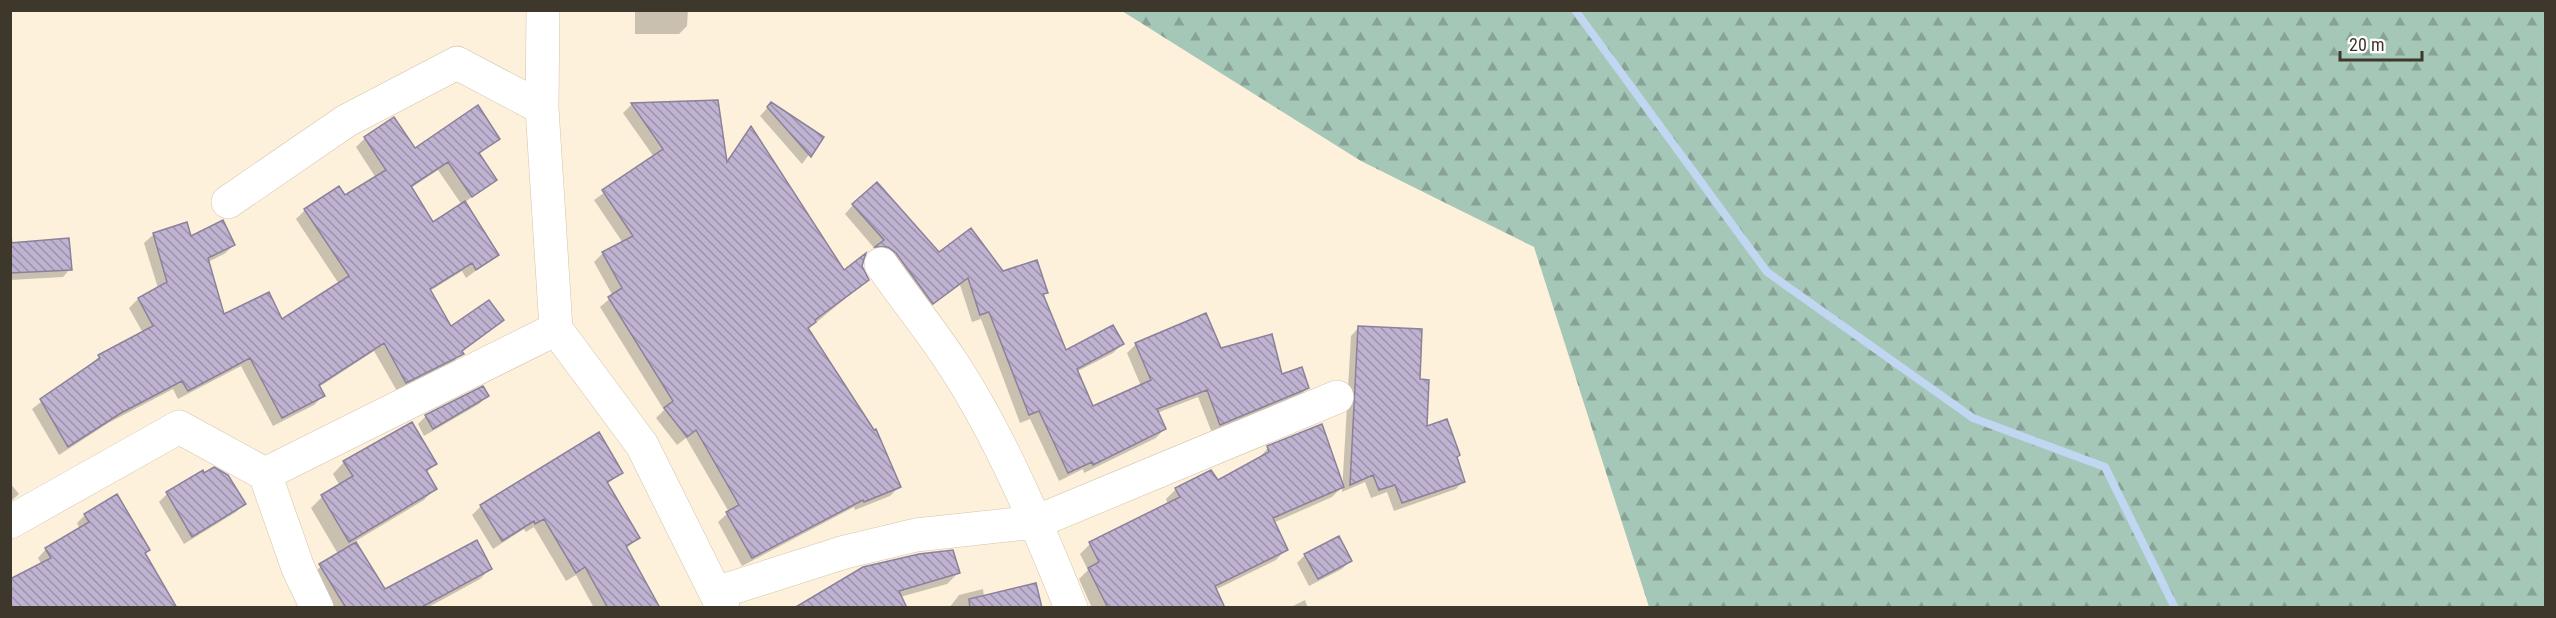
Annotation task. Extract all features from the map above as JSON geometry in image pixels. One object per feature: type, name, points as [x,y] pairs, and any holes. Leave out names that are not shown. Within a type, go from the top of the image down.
[{"type":"street","points":[[543,10],[542,108],[556,329],[642,445],[719,600],[845,552],[916,535],[1036,522],[1337,397]]},
{"type":"street","points":[[228,202],[346,121],[457,63],[542,108]]},
{"type":"street","points":[[881,264],[952,362],[1036,522],[1071,608]]},
{"type":"street","points":[[265,474],[556,329]]},
{"type":"street","points":[[10,522],[179,427],[265,474],[298,568],[317,608]]},
{"type":"green space","points":[[1122,11],[2545,11],[2545,607],[1649,607],[1534,247],[1361,161]]},
{"type":"building","points":[[718,100],[727,162],[751,126],[844,270],[866,253],[862,266],[869,280],[815,320],[816,322],[808,328],[874,430],[876,429],[901,487],[864,502],[863,500],[752,558],[726,512],[739,505],[696,430],[687,437],[664,408],[673,401],[608,297],[622,288],[602,252],[633,236],[602,190],[663,149],[631,103]]},
{"type":"building","points":[[771,102],[824,137],[811,157],[767,107]]},
{"type":"building","points":[[478,105],[500,139],[479,153],[497,180],[472,197],[448,162],[411,186],[433,222],[465,201],[499,255],[476,270],[472,263],[430,289],[451,326],[489,300],[504,320],[462,351],[464,354],[406,383],[384,343],[319,385],[325,396],[282,418],[250,358],[188,391],[182,381],[121,413],[68,447],[40,399],[100,358],[98,355],[153,326],[138,298],[167,282],[153,233],[187,222],[191,236],[223,220],[235,245],[208,258],[224,314],[269,292],[282,319],[349,276],[304,209],[339,186],[345,195],[386,170],[364,137],[394,117],[415,148]]},
{"type":"building","points":[[877,182],[939,252],[971,228],[1003,271],[1037,260],[1048,293],[1043,294],[1066,350],[1113,325],[1124,344],[1077,369],[1093,406],[1151,380],[1135,343],[1206,313],[1221,348],[1272,334],[1282,374],[1302,367],[1309,388],[1220,425],[1207,390],[1157,409],[1166,429],[1093,465],[1092,462],[1068,473],[1039,411],[1029,415],[989,312],[980,315],[968,278],[933,304],[896,253],[888,247],[875,247],[884,240],[852,204]]},
{"type":"building","points":[[69,238],[72,270],[10,273],[10,243]]},
{"type":"building","points":[[1358,326],[1422,329],[1420,379],[1429,380],[1427,426],[1447,419],[1460,455],[1457,457],[1465,482],[1402,503],[1395,485],[1379,490],[1373,475],[1350,485]]},
{"type":"building","points":[[483,386],[489,396],[433,429],[425,415]]},
{"type":"building","points":[[412,422],[437,464],[426,470],[437,489],[349,542],[321,495],[353,476],[343,461]]},
{"type":"building","points":[[1322,424],[1344,487],[1273,518],[1288,550],[1215,586],[1225,608],[1108,608],[1088,568],[1099,562],[1089,542],[1180,497],[1175,488],[1211,470],[1218,480],[1269,452],[1267,446]]},
{"type":"building","points":[[599,432],[623,473],[607,482],[640,538],[626,546],[660,608],[608,608],[585,567],[576,573],[544,519],[535,524],[534,521],[502,541],[480,505]]},
{"type":"building","points":[[214,467],[228,475],[246,504],[192,537],[166,492],[203,470],[204,473]]},
{"type":"building","points":[[117,494],[150,550],[145,553],[177,608],[10,608],[10,579],[51,558],[45,548],[89,522],[84,514]]},
{"type":"building","points":[[1339,536],[1352,561],[1318,579],[1304,554]]},
{"type":"building","points":[[477,540],[492,569],[420,608],[346,608],[319,564],[356,542],[385,589]]},
{"type":"building","points":[[953,550],[960,573],[899,591],[907,608],[794,608],[863,567],[919,554]]},
{"type":"building","points":[[1036,583],[1042,608],[970,608],[969,599]]},
{"type":"waterway","points":[[1575,10],[1767,272],[1973,418],[2105,467],[2175,608]]}]
